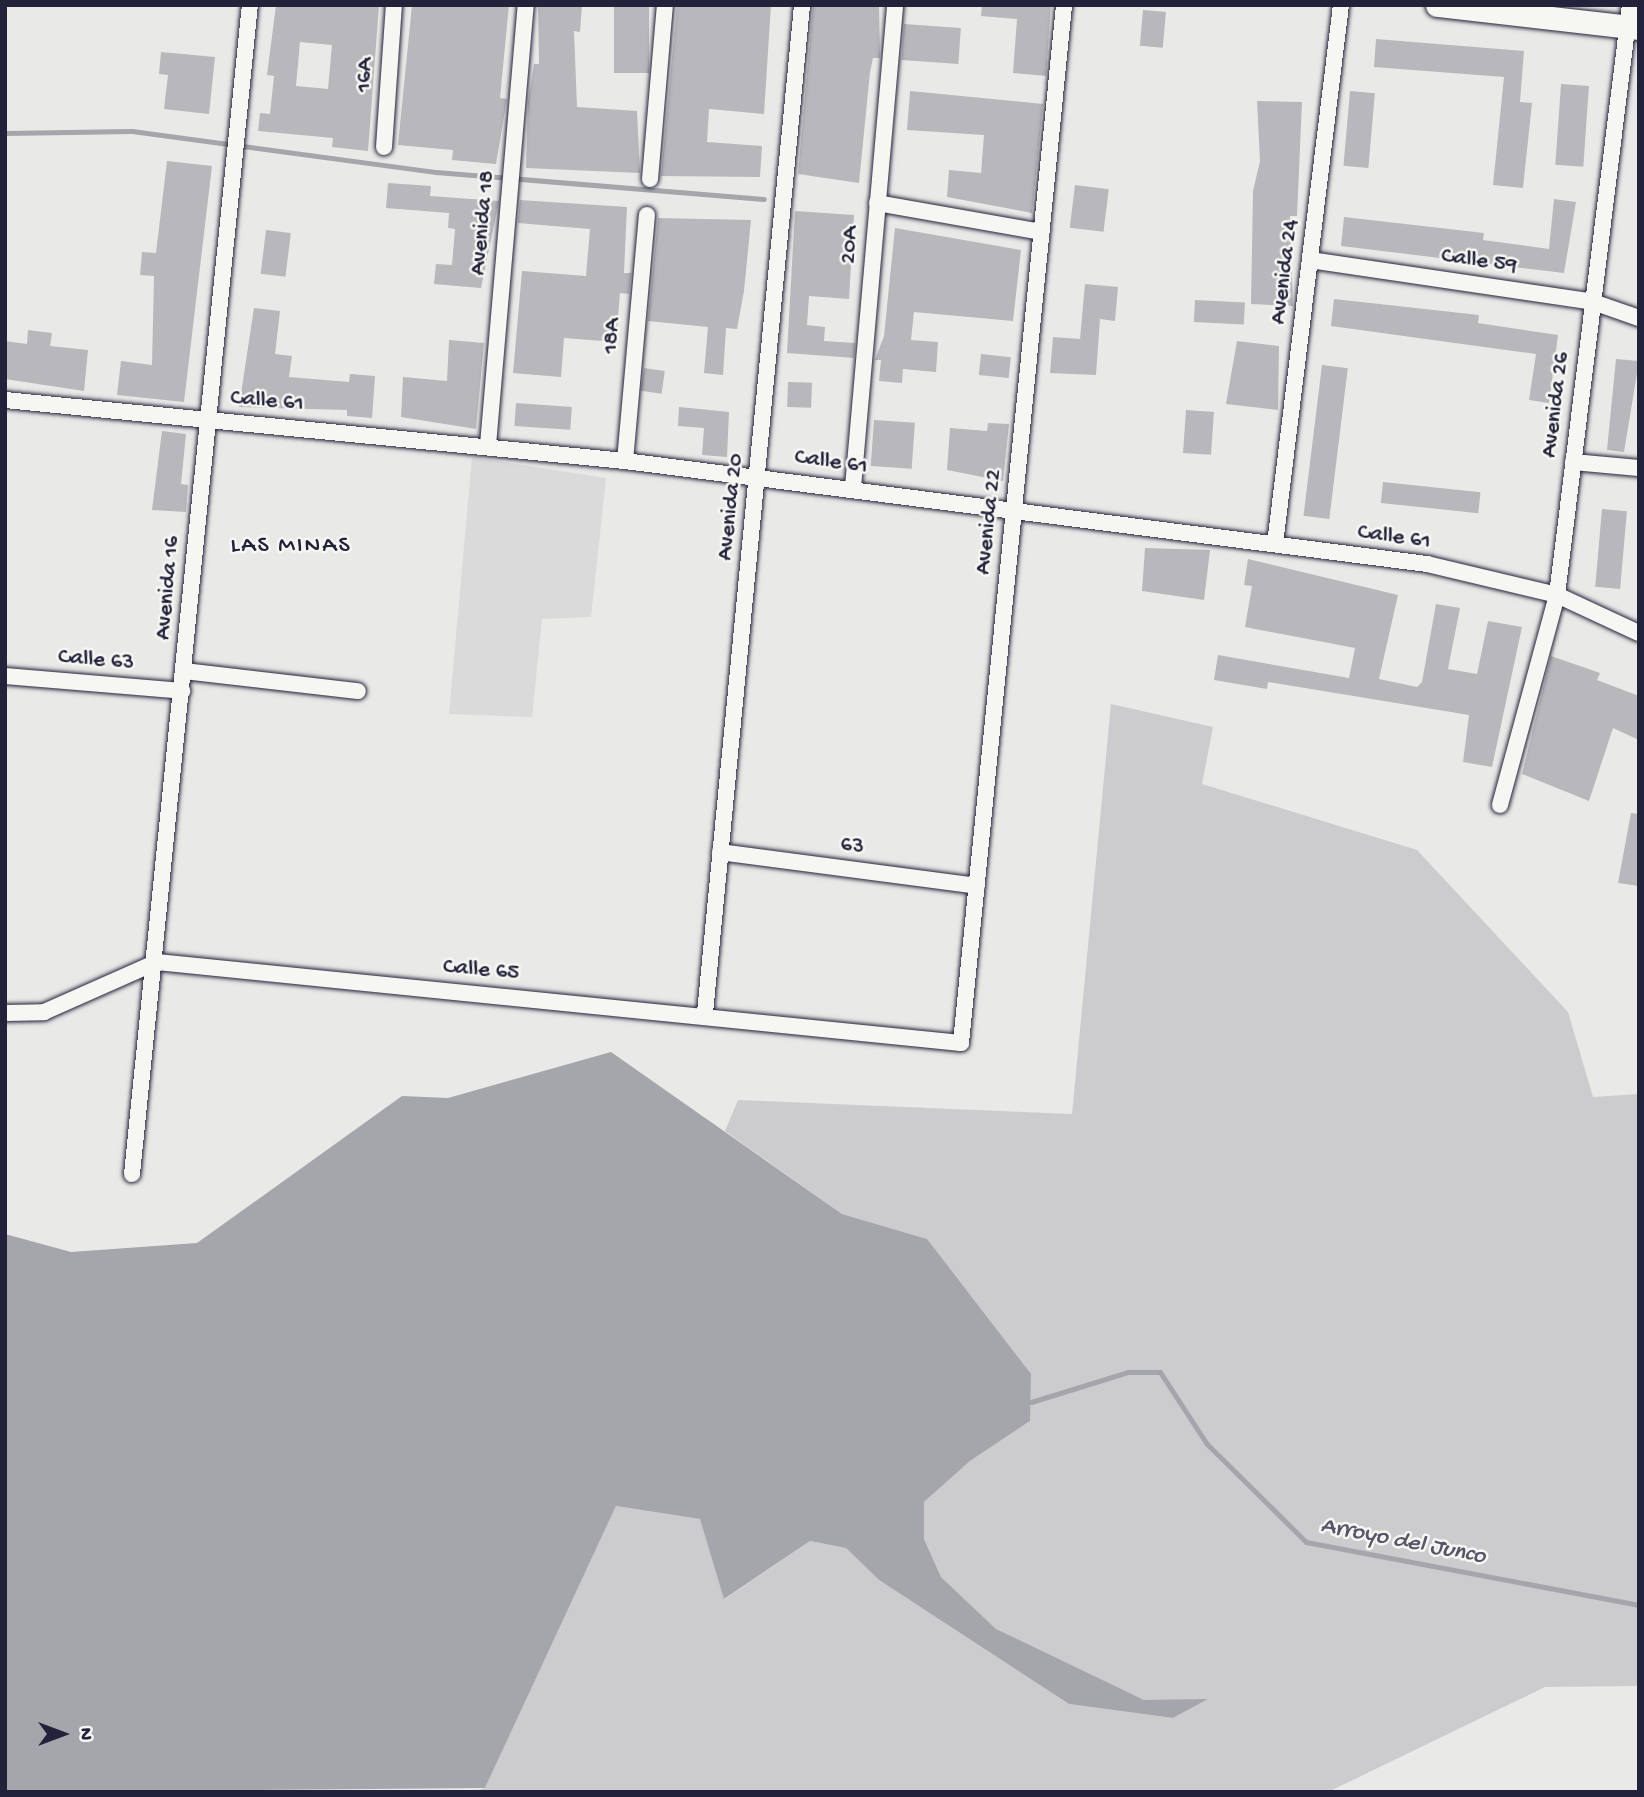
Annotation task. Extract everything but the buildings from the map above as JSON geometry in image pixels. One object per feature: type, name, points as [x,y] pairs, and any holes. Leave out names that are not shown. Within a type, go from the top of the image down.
[{"type":"street","name":"Avenida 16","points":[[132,1174],[157,962],[250,5]]},
{"type":"street","name":"16A","points":[[384,147],[394,5]]},
{"type":"street","name":"Avenida 18","points":[[488,445],[526,5]]},
{"type":"street","points":[[650,179],[665,5]]},
{"type":"street","name":"Avenida 20","points":[[705,1013],[802,5]]},
{"type":"street","name":"20A","points":[[852,487],[895,5]]},
{"type":"street","name":"Avenida 22","points":[[961,1043],[1064,5]]},
{"type":"street","name":"Avenida 24","points":[[1275,544],[1341,5]]},
{"type":"street","points":[[1437,5],[1632,20]]},
{"type":"street","name":"Avenida 26","points":[[1500,805],[1557,595],[1632,20]]},
{"type":"street","points":[[877,203],[1041,232]]},
{"type":"street","name":"18A","points":[[625,461],[647,215]]},
{"type":"street","name":"Calle 59","points":[[1310,260],[1594,302],[1639,318]]},
{"type":"street","name":"Calle 61","points":[[5,400],[488,445],[758,476],[1427,564],[1557,595],[1639,633]]},
{"type":"street","points":[[1573,462],[1639,468]]},
{"type":"street","points":[[184,671],[358,691]]},
{"type":"street","name":"Calle 63","points":[[5,676],[182,691]]},
{"type":"street","name":"63","points":[[720,852],[977,886]]},
{"type":"street","name":"Calle 65","points":[[5,1013],[44,1012],[157,962],[705,1013],[961,1043]]},
{"type":"shaded area","points":[[472,457],[606,478],[591,617],[542,619],[532,717],[449,714]]},
{"type":"shaded area","points":[[1111,704],[1213,727],[1202,784],[1417,850],[1568,1012],[1593,1097],[1639,1094],[1638,1686],[1545,1687],[1328,1792],[471,1792],[485,1788],[616,1506],[700,1519],[725,1599],[810,1541],[846,1548],[879,1580],[1069,1704],[1173,1718],[1206,1700],[1144,1700],[1061,1662],[996,1629],[941,1577],[924,1539],[924,1502],[970,1461],[1030,1421],[927,1239],[842,1214],[725,1131],[738,1100],[1072,1114]]},
{"type":"shaded area","points":[[611,1052],[842,1214],[927,1239],[1031,1374],[1030,1421],[970,1461],[924,1502],[924,1539],[941,1577],[996,1629],[1144,1700],[1208,1699],[1173,1718],[1069,1704],[879,1580],[846,1548],[810,1541],[724,1599],[700,1519],[616,1506],[485,1788],[5,1792],[5,1234],[71,1252],[197,1243],[402,1096],[448,1098]]},
{"type":"waterway","points":[[5,133],[132,131],[436,172],[764,199]]},
{"type":"waterway","name":"Arroyo del Junco","points":[[1031,1402],[1128,1372],[1160,1372],[1207,1444],[1306,1542],[1639,1605]]},
{"type":"district","name":"LAS MINAS","points":[[291,547]]}]
